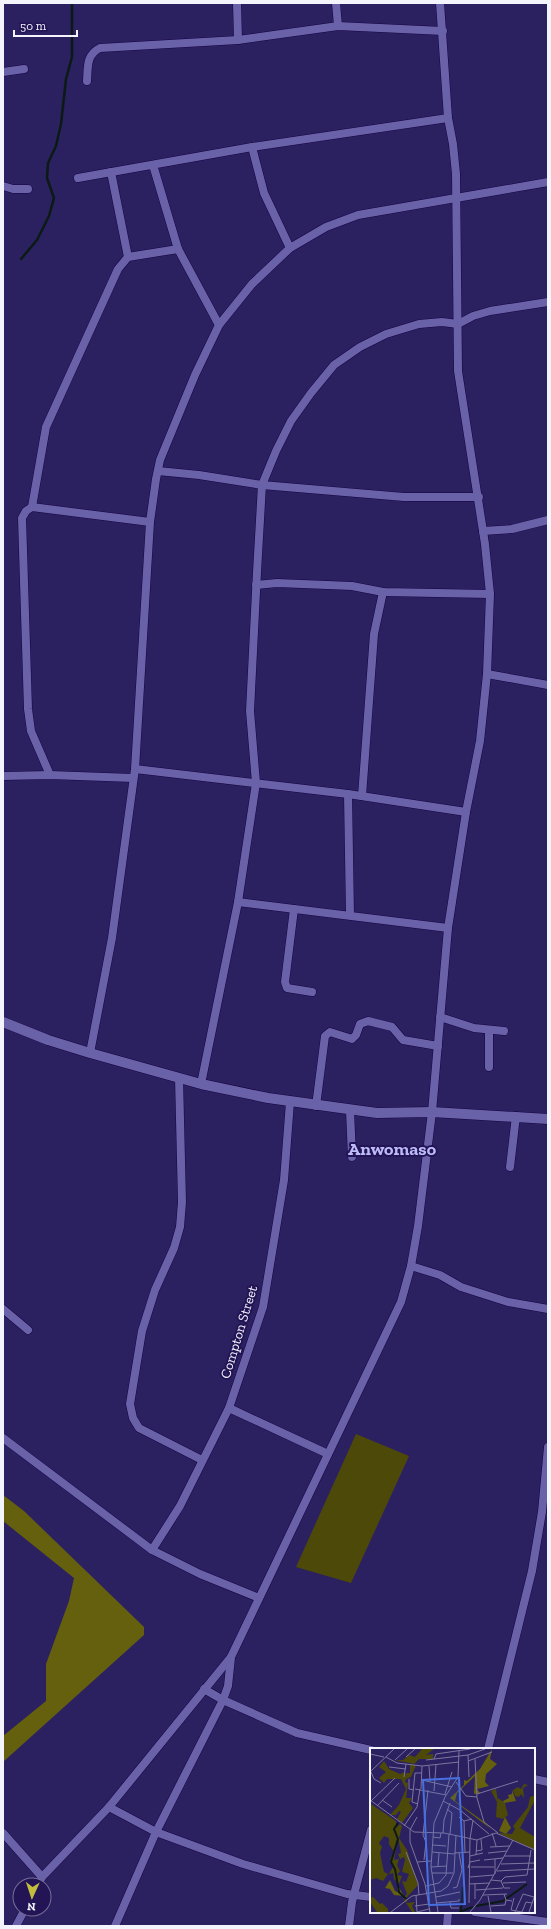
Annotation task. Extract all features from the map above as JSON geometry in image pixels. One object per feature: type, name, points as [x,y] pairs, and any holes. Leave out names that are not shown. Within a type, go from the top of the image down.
[{"type":"street","points":[[237,3],[238,40]]},
{"type":"street","points":[[336,3],[338,26]]},
{"type":"street","points":[[44,1877],[109,1807],[231,1657],[258,1598],[291,1534],[400,1302],[411,1266],[418,1226],[432,1112],[448,928],[466,812],[480,741],[486,674],[490,594],[478,497],[458,371],[456,174],[453,144],[448,118],[440,3]]},
{"type":"street","points":[[87,81],[88,62],[93,52],[100,48],[238,40],[338,26],[443,31]]},
{"type":"street","points":[[3,72],[24,69]]},
{"type":"street","points":[[78,178],[252,147],[448,118]]},
{"type":"street","points":[[252,147],[264,193],[290,248]]},
{"type":"street","points":[[152,165],[178,249],[219,325]]},
{"type":"street","points":[[111,172],[128,257]]},
{"type":"street","points":[[90,1053],[112,938],[135,769],[150,522],[158,471],[160,460],[195,375],[219,325],[252,284],[290,248],[326,227],[358,215],[548,182]]},
{"type":"street","points":[[3,186],[13,189],[28,189]]},
{"type":"street","points":[[32,507],[46,427],[118,269],[128,257],[178,249]]},
{"type":"street","points":[[201,1084],[238,902],[256,783],[250,711],[256,585],[262,486],[276,451],[291,421],[334,365],[360,347],[386,334],[419,324],[442,322],[458,324],[473,316],[490,311],[548,302]]},
{"type":"street","points":[[158,471],[200,475],[262,486],[404,497],[478,497]]},
{"type":"street","points":[[50,775],[32,731],[28,709],[21,526],[26,511],[32,507],[150,522]]},
{"type":"street","points":[[483,532],[512,529],[548,520]]},
{"type":"street","points":[[256,585],[277,583],[352,586],[383,592],[490,594]]},
{"type":"street","points":[[362,796],[374,634],[383,592]]},
{"type":"street","points":[[486,674],[548,685]]},
{"type":"street","points":[[135,769],[348,794],[466,812]]},
{"type":"street","points":[[3,776],[50,775],[133,778]]},
{"type":"street","points":[[348,794],[350,915]]},
{"type":"street","points":[[238,902],[448,928]]},
{"type":"street","points":[[294,908],[285,982],[287,988],[312,992]]},
{"type":"street","points":[[440,1017],[468,1026],[504,1031]]},
{"type":"street","points":[[316,1106],[326,1036],[330,1032],[352,1038],[356,1036],[360,1024],[368,1021],[392,1027],[403,1040],[438,1046]]},
{"type":"street","points":[[3,1022],[48,1040],[179,1078],[201,1084],[290,1102],[378,1113],[432,1112],[548,1119]]},
{"type":"street","points":[[489,1067],[490,1030]]},
{"type":"street","points":[[179,1078],[182,1202],[180,1227],[174,1248],[155,1290],[142,1331],[130,1404],[133,1418],[139,1428],[202,1460]]},
{"type":"street","name":"Compton Street","points":[[152,1550],[180,1506],[229,1408],[263,1307],[284,1180],[290,1102]]},
{"type":"street","points":[[350,1110],[352,1157]]},
{"type":"street","points":[[510,1167],[516,1116]]},
{"type":"street","points":[[411,1266],[440,1275],[461,1287],[501,1300],[548,1309]]},
{"type":"street","points":[[3,1309],[28,1330]]},
{"type":"street","points":[[229,1408],[328,1454]]},
{"type":"street","points":[[3,1438],[152,1550],[200,1574],[258,1598]]},
{"type":"street","points":[[488,1748],[532,1571],[542,1512],[548,1447]]},
{"type":"street","points":[[115,1926],[156,1832],[223,1700],[228,1686],[231,1657]]},
{"type":"street","points":[[204,1689],[223,1700],[297,1733],[370,1750]]},
{"type":"street","points":[[535,1779],[548,1782]]},
{"type":"street","points":[[109,1807],[156,1832],[243,1864],[370,1898]]},
{"type":"street","points":[[3,1833],[37,1877]]},
{"type":"street","points":[[349,1926],[370,1834]]},
{"type":"street","points":[[447,1926],[448,1913]]},
{"type":"street","points":[[482,1913],[548,1922]]},
{"type":"street","points":[[16,1926],[21,1917]]},
{"type":"shaded area","points":[[356,1434],[409,1456],[351,1583],[296,1567]]},
{"type":"shaded area","points":[[3,1495],[24,1511],[144,1627],[144,1635],[3,1762],[3,1736],[46,1701],[46,1664],[69,1601],[74,1578],[3,1521]]},
{"type":"waterway","points":[[21,259],[37,240],[49,216],[54,198],[47,178],[48,163],[56,146],[61,124],[66,79],[72,57],[72,3]]},
{"type":"district","name":"Anwomaso","points":[[392,1149]]}]
